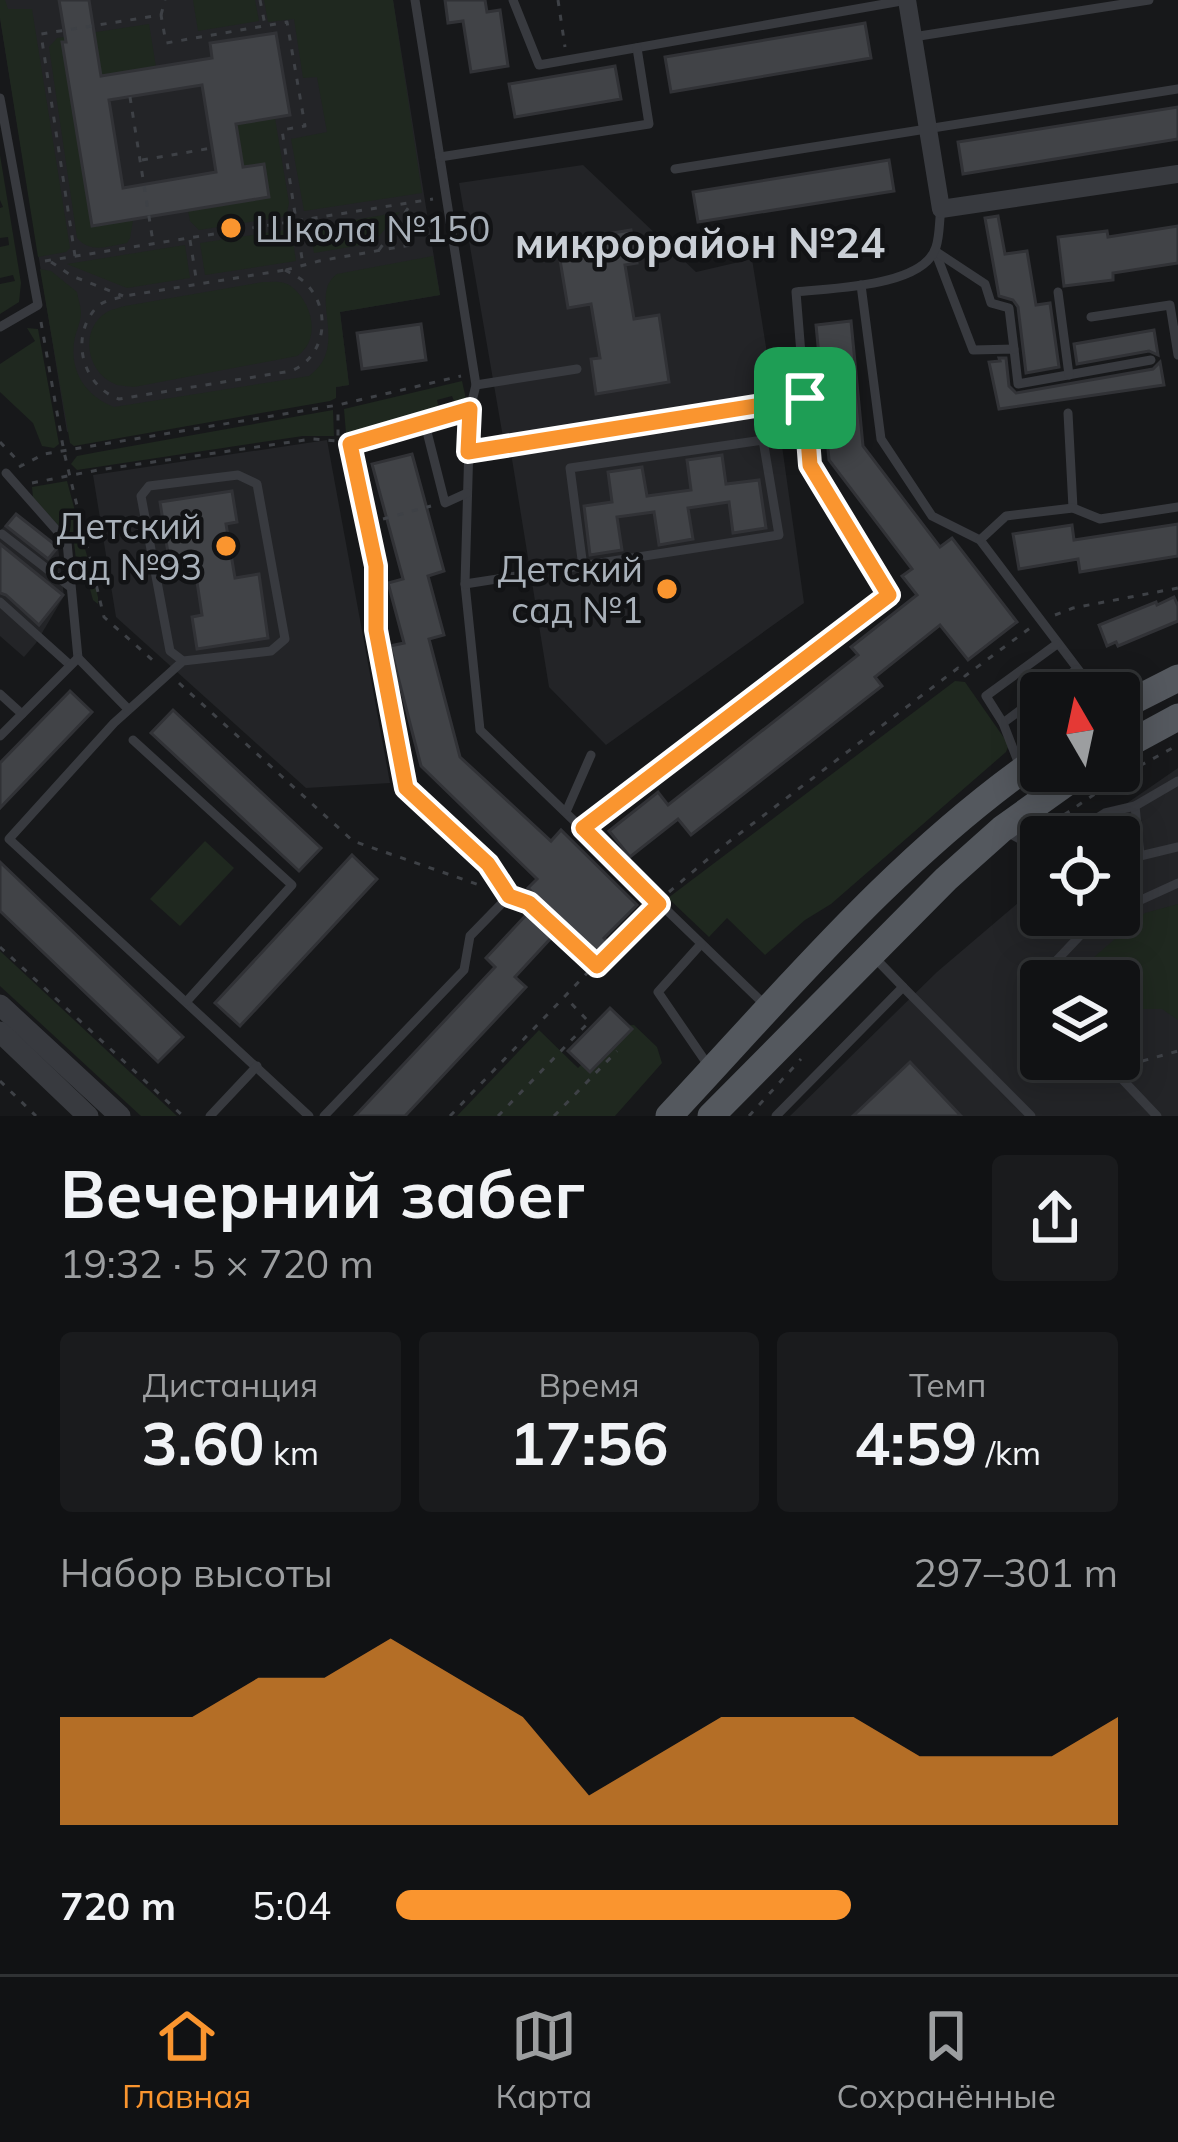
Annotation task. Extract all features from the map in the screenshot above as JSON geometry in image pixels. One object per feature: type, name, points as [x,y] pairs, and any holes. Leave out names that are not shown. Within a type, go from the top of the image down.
[{"type":"main road","points":[[1140,697],[1178,678]]},
{"type":"main road","points":[[1140,738],[1178,717]]},
{"type":"main road","points":[[669,1116],[886,886],[970,809],[1020,772]]},
{"type":"main road","points":[[719,1114],[870,953],[1060,792]]},
{"type":"street","points":[[907,0],[940,208],[1178,175]]},
{"type":"street","points":[[0,1005],[120,1116]]},
{"type":"street","points":[[0,1032],[88,1116]]},
{"type":"lane","points":[[416,0],[476,379],[470,409],[465,584],[480,730],[768,1009]]},
{"type":"lane","points":[[513,0],[539,65],[907,0]]},
{"type":"lane","points":[[913,37],[1149,0]]},
{"type":"lane","points":[[440,157],[649,124],[637,48]]},
{"type":"lane","points":[[675,169],[1178,89]]},
{"type":"lane","points":[[0,98],[38,305],[0,327]]},
{"type":"lane","points":[[940,208],[935,251],[973,350],[1014,350]]},
{"type":"lane","points":[[583,828],[889,595],[810,465],[796,292],[913,273],[935,251]]},
{"type":"lane","points":[[935,251],[985,284],[991,303],[1009,308],[1018,384],[1150,360]]},
{"type":"lane","points":[[861,285],[881,439],[932,516],[980,541],[1041,620],[1073,672]]},
{"type":"lane","points":[[1058,292],[1069,375]]},
{"type":"lane","points":[[1091,317],[1170,305],[1178,355]]},
{"type":"lane","points":[[476,379],[577,369]]},
{"type":"lane","points":[[324,1116],[464,970],[470,936],[509,896],[488,864],[406,788],[376,630],[376,566],[350,444],[470,409]]},
{"type":"lane","points":[[1068,412],[1073,508]]},
{"type":"lane","points":[[425,424],[445,503],[467,493]]},
{"type":"lane","points":[[465,584],[583,567],[779,535],[763,440],[570,469],[583,567]]},
{"type":"lane","points":[[0,736],[74,662],[68,542],[6,473]]},
{"type":"lane","points":[[183,662],[170,651],[141,496],[149,486],[238,475],[257,484],[285,639],[271,651],[183,662],[128,709],[9,839],[309,1116]]},
{"type":"lane","points":[[980,541],[1006,516],[1073,508],[1100,519],[1178,507]]},
{"type":"lane","points":[[2,534],[70,586]]},
{"type":"lane","points":[[0,602],[128,709]]},
{"type":"lane","points":[[1020,748],[986,696],[1057,644]]},
{"type":"lane","points":[[0,694],[22,714]]},
{"type":"lane","points":[[1003,723],[1020,710]]},
{"type":"lane","points":[[133,740],[292,886],[187,1001]]},
{"type":"lane","points":[[566,812],[591,755]]},
{"type":"lane","points":[[1100,816],[1135,806],[1178,781]]},
{"type":"lane","points":[[1135,806],[1140,856],[1178,847]]},
{"type":"lane","points":[[1013,836],[1020,838]]},
{"type":"lane","points":[[1140,900],[1178,883]]},
{"type":"lane","points":[[1058,960],[1080,936]]},
{"type":"lane","points":[[701,944],[658,992],[711,1070]]},
{"type":"lane","points":[[870,953],[1031,1116]]},
{"type":"lane","points":[[776,1116],[903,988]]},
{"type":"lane","points":[[210,1116],[257,1066]]},
{"type":"lane","points":[[1122,1080],[1156,1116]]},
{"type":"path","points":[[165,0],[161,15],[166,43],[287,22],[304,126],[281,130],[303,265]]},
{"type":"path","points":[[260,0],[265,25]]},
{"type":"path","points":[[558,0],[567,60]]},
{"type":"path","points":[[75,256],[41,34],[161,15]]},
{"type":"path","points":[[130,97],[153,244]]},
{"type":"path","points":[[140,160],[212,148]]},
{"type":"path","points":[[30,263],[446,197]]},
{"type":"path","points":[[379,250],[412,203]]},
{"type":"path","points":[[190,238],[197,284]]},
{"type":"path","points":[[285,270],[307,283],[322,319],[318,345],[304,366],[119,399],[99,388],[88,373],[82,346],[86,323],[100,303],[416,244]]},
{"type":"path","points":[[50,260],[72,276],[124,296]]},
{"type":"path","points":[[38,305],[64,452],[104,617],[353,841],[529,903],[597,966]]},
{"type":"path","points":[[6,473],[44,454],[476,379]]},
{"type":"path","points":[[468,452],[805,398]]},
{"type":"path","points":[[16,485],[312,439],[338,441],[338,404]]},
{"type":"path","points":[[0,442],[22,465]]},
{"type":"path","points":[[367,523],[445,503]]},
{"type":"path","points":[[450,1116],[665,894],[958,668],[964,676],[1041,620],[1073,608],[1178,588]]},
{"type":"path","points":[[1013,836],[1178,745]]},
{"type":"path","points":[[0,946],[183,1116]]},
{"type":"path","points":[[498,1116],[589,1022],[565,997]]},
{"type":"path","points":[[554,1116],[617,1051]]},
{"type":"path","points":[[748,1116],[809,1051]]},
{"type":"path","points":[[1140,1063],[1178,1052]]},
{"type":"path","points":[[0,1081],[36,1116]]},
{"type":"shaded area","name":"Школа №150","points":[[0,0],[393,0],[440,295],[340,312],[349,385],[67,432]]},
{"type":"shaded area","points":[[0,0],[5,0],[8,9],[32,9],[70,248],[66,252],[38,257]]},
{"type":"shaded area","points":[[193,0],[255,0],[259,21],[198,31]]},
{"type":"shaded area","points":[[264,0],[393,0],[422,193],[304,211],[291,139],[327,132],[317,77],[303,78],[294,19],[268,22]]},
{"type":"shaded area","points":[[149,24],[156,67],[101,76],[94,37],[62,43],[92,226],[133,220],[127,243],[88,246],[77,238],[49,47],[57,38]]},
{"type":"shaded area","points":[[275,118],[287,212],[282,217],[199,230],[188,210],[269,197],[264,165],[243,167],[236,124]]},
{"type":"shaded area","points":[[0,155],[21,283],[19,302],[0,314],[0,284],[15,281],[13,275],[0,278],[0,247],[9,245],[8,237],[0,238]]},
{"type":"shaded area","points":[[583,165],[696,272],[752,259],[774,397],[504,443],[459,183]]},
{"type":"shaded area","points":[[400,212],[373,243],[314,253],[310,228]]},
{"type":"shaded area","points":[[291,229],[296,261],[205,275],[200,243]]},
{"type":"shaded area","points":[[185,245],[190,278],[127,288],[67,264]]},
{"type":"shaded area","points":[[433,256],[440,295],[340,312],[349,385],[336,387],[336,398],[74,446],[70,443],[40,269],[51,271],[77,292],[81,313],[73,354],[78,374],[88,390],[114,407],[309,376],[327,350],[326,295],[337,274]]},
{"type":"shaded area","points":[[263,282],[289,285],[305,303],[312,332],[297,356],[134,387],[105,378],[92,360],[92,329],[109,311]]},
{"type":"shaded area","points":[[27,328],[38,329],[59,444],[54,448],[42,446],[33,423],[0,392],[0,364],[35,341]]},
{"type":"shaded area","points":[[462,381],[466,399],[457,408],[452,396],[437,400],[440,413],[358,435],[346,433],[344,409]]},
{"type":"shaded area","points":[[333,410],[334,436],[303,436],[77,470],[71,464],[77,456]]},
{"type":"shaded area","name":"Детский сад №1","points":[[777,410],[804,603],[606,745],[549,687],[511,453]]},
{"type":"shaded area","name":"Детский сад №93","points":[[327,440],[390,783],[306,788],[116,617],[93,475]]},
{"type":"shaded area","points":[[67,481],[98,604],[76,560],[74,543],[33,497],[32,487]]},
{"type":"shaded area","points":[[16,514],[58,547],[64,596],[24,657],[0,636],[0,531]]},
{"type":"shaded area","points":[[955,681],[965,682],[1009,745],[1006,752],[765,955],[727,918],[709,937],[668,898]]},
{"type":"shaded area","points":[[1178,768],[1178,1116],[790,1116],[937,972],[1020,901],[1020,936],[1140,936],[1140,816],[1108,816]]},
{"type":"shaded area","points":[[205,841],[234,868],[180,926],[150,899]]},
{"type":"shaded area","points":[[1178,904],[1178,1020],[1162,1009],[1140,1009],[1140,960],[1094,960],[1118,936],[1140,936],[1140,917]]},
{"type":"shaded area","points":[[0,951],[177,1116],[141,1116],[0,986]]},
{"type":"shaded area","points":[[634,1025],[657,1047],[662,1063],[615,1116],[457,1116],[539,1030],[578,1068],[619,1026]]},
{"type":"building","points":[[59,0],[89,0],[101,76],[212,58],[210,43],[276,33],[290,115],[236,124],[243,167],[264,164],[269,197],[92,226],[62,42],[66,42]],"holes":[[[202,85],[216,172],[123,188],[109,100]]]},
{"type":"building","points":[[445,0],[485,0],[487,12],[500,10],[508,66],[471,72],[463,21],[448,23]]},
{"type":"building","points":[[865,23],[871,58],[671,92],[665,57]]},
{"type":"building","points":[[615,66],[621,99],[515,117],[509,84]]},
{"type":"building","points":[[1178,107],[1178,139],[963,174],[958,142]]},
{"type":"building","points":[[889,160],[894,191],[698,222],[693,192]]},
{"type":"building","points":[[998,216],[1005,254],[1027,251],[1036,305],[1050,303],[1059,367],[1026,373],[1018,307],[999,296],[985,218]]},
{"type":"building","points":[[1178,226],[1178,263],[1113,273],[1113,280],[1064,286],[1058,237],[1107,231],[1108,237]]},
{"type":"building","points":[[631,230],[637,263],[625,265],[634,319],[659,315],[669,382],[596,394],[591,359],[600,358],[591,304],[568,308],[557,242]]},
{"type":"building","points":[[851,321],[863,446],[940,547],[952,538],[1017,622],[968,660],[940,625],[875,677],[882,686],[691,835],[678,819],[630,857],[609,831],[658,792],[668,805],[858,655],[851,647],[917,595],[902,576],[912,569],[829,460],[816,325]]},
{"type":"building","points":[[421,324],[426,360],[362,369],[357,333]]},
{"type":"building","points":[[1154,330],[1158,355],[1149,351],[1077,364],[1074,344]]},
{"type":"building","points":[[1006,358],[1009,386],[1016,393],[1153,369],[1160,362],[1164,385],[999,409],[989,362]]},
{"type":"building","points":[[412,454],[444,571],[428,576],[444,635],[429,639],[460,757],[551,841],[561,830],[637,905],[604,938],[611,945],[599,957],[564,924],[515,977],[526,987],[405,1116],[355,1116],[495,967],[486,958],[540,900],[528,888],[537,879],[421,766],[390,646],[404,643],[388,583],[403,579],[372,464]]},
{"type":"building","points":[[722,455],[726,484],[759,480],[766,528],[733,533],[729,502],[688,508],[693,539],[659,545],[654,512],[617,517],[622,550],[590,555],[584,506],[612,502],[608,472],[642,467],[647,496],[691,490],[687,460]]},
{"type":"building","points":[[232,491],[237,522],[226,524],[235,578],[259,574],[268,638],[197,649],[192,617],[202,615],[194,562],[170,566],[160,502]]},
{"type":"building","points":[[16,514],[58,547],[48,559],[6,526]]},
{"type":"building","points":[[1178,524],[1178,556],[1080,572],[1078,559],[1019,569],[1013,534],[1072,525],[1074,540]]},
{"type":"building","points":[[0,544],[63,595],[39,625],[0,593]]},
{"type":"building","points":[[1174,597],[1178,621],[1118,646],[1116,642],[1107,646],[1099,625]]},
{"type":"building","points":[[70,691],[92,712],[0,808],[0,763]]},
{"type":"building","points":[[173,710],[321,848],[299,871],[151,733]]},
{"type":"building","points":[[352,855],[377,879],[240,1026],[215,1003]]},
{"type":"building","points":[[0,862],[183,1037],[158,1062],[0,911]]},
{"type":"building","points":[[610,1008],[632,1029],[590,1072],[568,1051]]},
{"type":"building","points":[[910,1062],[961,1116],[853,1116]]},
{"type":"place","name":"Школа №150","points":[[231,228]]},
{"type":"place","name":"Детский сад №93","points":[[226,546]]},
{"type":"place","name":"Детский сад №1","points":[[667,589]]},
{"type":"district","name":"микрорайон №24","points":[[700,242]]},
{"type":"route","points":[[805,398],[810,465],[889,595],[583,828],[659,904],[597,966],[529,903],[509,896],[488,864],[406,788],[376,630],[376,566],[350,444],[470,409],[468,452],[805,398]]}]
